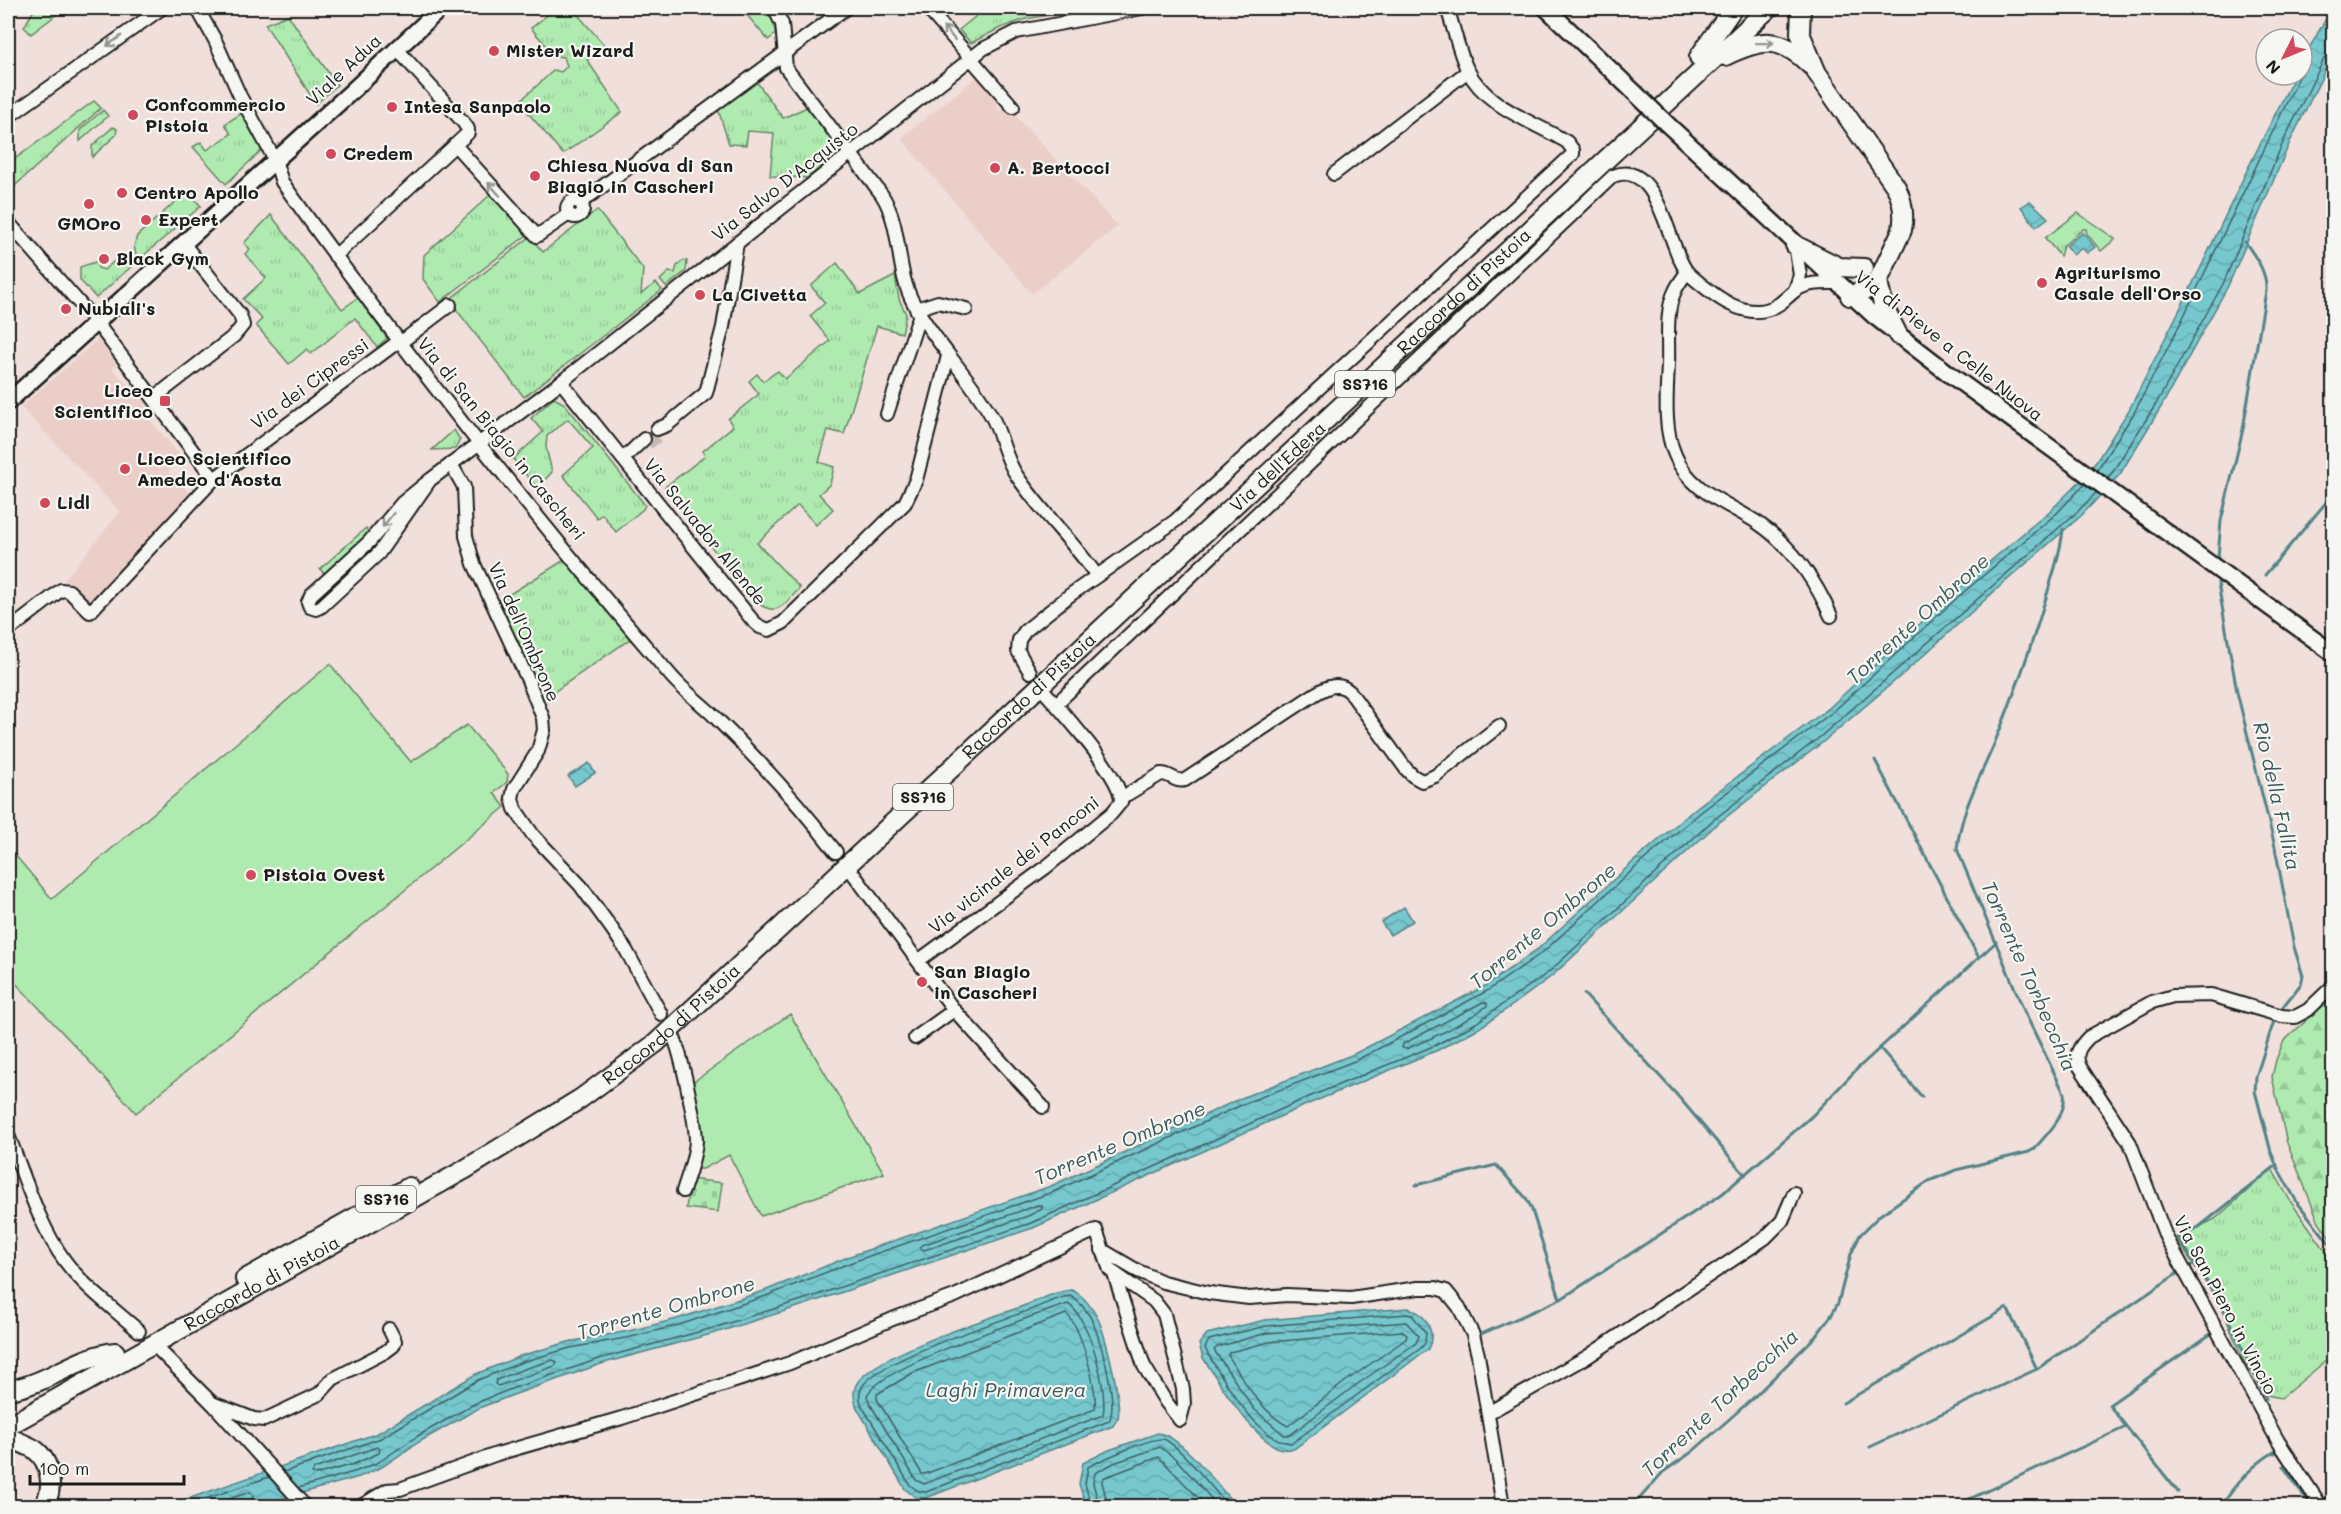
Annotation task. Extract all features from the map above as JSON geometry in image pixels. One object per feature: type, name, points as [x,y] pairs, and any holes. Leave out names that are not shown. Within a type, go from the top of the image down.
[{"type":"highway","points":[[1705,60],[1733,8]]},
{"type":"highway","name":"Raccordo di Pistoia","points":[[9,1433],[43,1406],[464,1170],[580,1099],[656,1043],[1705,60],[1754,8]]},
{"type":"highway","name":"Raccordo di Pistoia","points":[[8,1413],[518,1124],[576,1089],[650,1033],[1705,60],[1769,8]]},
{"type":"highway","points":[[1801,8],[1800,33],[1817,73],[1900,195],[1904,221],[1897,243],[1878,281],[1866,290],[1850,296]]},
{"type":"highway","points":[[1705,60],[1750,45],[1770,42],[1793,50],[1817,73]]},
{"type":"highway","points":[[1850,296],[1856,278],[1864,268],[1897,243]]},
{"type":"highway","points":[[1795,245],[1839,267],[1864,268]]},
{"type":"highway","points":[[1878,281],[1883,305],[1898,335]]},
{"type":"highway","points":[[8,1390],[49,1377],[97,1355],[115,1352]]},
{"type":"highway","points":[[9,1433],[34,1449],[44,1461],[50,1485],[44,1506]]},
{"type":"main road","name":"Viale Adua","points":[[8,402],[441,8]]},
{"type":"main road","name":"Via di Pieve a Celle Nuova","points":[[1546,8],[1850,296],[1898,335],[2058,454],[2334,654]]},
{"type":"street","points":[[8,117],[162,8]]},
{"type":"street","name":"Via di San Biagio in Cascheri","points":[[197,8],[215,40],[240,96],[275,160],[282,182],[400,342],[478,444],[673,678],[715,716],[796,800],[836,852]]},
{"type":"street","points":[[774,8],[782,24],[786,69],[882,195],[890,210],[908,292],[918,311],[993,418],[1009,463],[1018,479],[1097,576],[1022,634],[1018,651],[1030,672]]},
{"type":"street","points":[[455,145],[537,236],[569,214],[567,209],[569,204],[574,201],[580,203],[846,8]]},
{"type":"street","points":[[927,8],[1013,107]]},
{"type":"street","name":"Via Salvo D'Acquisto","points":[[363,569],[320,607],[315,609],[309,606],[308,601],[311,596],[373,538],[399,506],[430,480],[561,382],[991,44],[1016,32],[1142,8]]},
{"type":"street","points":[[1334,174],[1468,71],[1447,8]]},
{"type":"street","points":[[335,256],[468,133],[466,125],[396,48]]},
{"type":"street","name":"Via dell'Edera","points":[[1097,576],[1174,521],[1573,154],[1573,150],[1562,140],[1493,101],[1468,71]]},
{"type":"street","name":"Via dell'Edera","points":[[1056,704],[1610,178],[1621,173],[1628,174],[1640,180],[1648,189],[1663,212],[1680,260],[1687,272]]},
{"type":"street","points":[[10,230],[96,322],[214,478]]},
{"type":"street","points":[[154,398],[234,336],[243,325],[240,315],[183,243]]},
{"type":"street","points":[[661,430],[706,393],[723,327],[737,243]]},
{"type":"street","points":[[1795,245],[1800,268],[1795,290]]},
{"type":"street","points":[[718,257],[731,281]]},
{"type":"street","points":[[1831,616],[1813,580],[1782,543],[1758,523],[1709,495],[1691,479],[1674,454],[1667,390],[1670,312],[1674,292],[1687,272],[1723,300],[1742,310],[1760,312],[1770,309],[1795,290],[1810,284],[1836,283]]},
{"type":"street","points":[[887,414],[918,311],[938,302],[966,309]]},
{"type":"street","name":"Via dei Cipressi","points":[[8,631],[61,590],[69,591],[90,612],[214,478],[450,305]]},
{"type":"street","name":"Via Salvador Allende","points":[[561,382],[627,456],[753,621],[765,630],[773,629],[783,623],[899,509],[911,494],[948,356]]},
{"type":"street","points":[[627,456],[646,441]]},
{"type":"street","name":"Via dell'Ombrone","points":[[451,464],[464,487],[466,536],[474,564],[528,680],[543,718],[544,730],[538,751],[514,789],[512,798],[515,809],[527,827],[573,878],[598,910],[626,950],[661,1014]]},
{"type":"street","points":[[352,558],[363,569],[380,553],[430,480]]},
{"type":"street","points":[[1121,798],[1161,774],[1167,774],[1178,781],[1185,780],[1321,690],[1336,686],[1346,688],[1406,769],[1422,781],[1435,776],[1499,726]]},
{"type":"street","name":"Via vicinale dei Panconi","points":[[918,961],[1065,852],[1119,805],[1121,798],[1116,785],[1093,749],[1045,692]]},
{"type":"street","points":[[852,872],[954,1010],[1043,1107]]},
{"type":"street","name":"Via San Piero in Vincio","points":[[2321,1506],[2278,1441],[2166,1237],[2130,1143],[2080,1067],[2077,1056],[2079,1047],[2089,1037],[2160,999],[2183,994],[2211,995],[2282,1016],[2295,1017],[2302,1015],[2313,1006],[2334,985]]},
{"type":"street","points":[[915,1038],[954,1010]]},
{"type":"street","points":[[672,1036],[678,1052],[695,1134],[694,1157],[683,1191]]},
{"type":"street","points":[[8,1135],[58,1252],[85,1283],[139,1331]]},
{"type":"street","points":[[1488,1413],[1587,1357],[1765,1238],[1782,1221],[1794,1193]]},
{"type":"street","points":[[361,1506],[387,1490],[400,1489],[497,1454],[632,1414],[790,1363],[895,1318],[955,1296],[1096,1230],[1108,1267],[1114,1274],[1154,1301],[1164,1314],[1183,1389],[1184,1405],[1180,1420],[1144,1366],[1114,1274]]},
{"type":"street","points":[[1102,1250],[1136,1270],[1163,1282],[1209,1293],[1249,1298],[1287,1295],[1351,1298],[1418,1288],[1441,1289],[1455,1301],[1473,1335],[1503,1506]]},
{"type":"street","points":[[212,1403],[254,1419],[264,1420],[319,1394],[333,1379],[385,1352],[393,1346],[395,1341],[389,1329]]},
{"type":"street","points":[[158,1349],[212,1403],[305,1506]]},
{"type":"shaded area","name":"A. Bertocci","points":[[977,77],[996,101],[998,111],[1011,111],[1118,226],[1032,294],[901,138]]},
{"type":"shaded area","name":"Liceo Scientifico Amedeo d'Aosta","points":[[98,339],[116,364],[112,369],[144,401],[149,403],[144,408],[146,411],[144,414],[181,456],[171,465],[173,467],[168,472],[192,495],[91,603],[64,580],[120,512],[21,407]]},
{"type":"green space","points":[[35,8],[65,8],[31,34],[24,27]]},
{"type":"green space","points":[[552,8],[572,8],[606,47],[587,60],[622,112],[563,154],[519,102],[554,70],[561,72],[567,66],[564,57],[555,56],[531,28],[554,10]]},
{"type":"green space","points":[[741,8],[766,8],[772,17],[776,34],[768,40]]},
{"type":"green space","points":[[986,8],[1085,8],[1026,19],[1000,28],[971,43],[959,30]]},
{"type":"green space","points":[[288,15],[337,85],[316,104],[265,24]]},
{"type":"green space","points":[[756,81],[783,118],[807,107],[837,148],[836,155],[807,178],[770,176],[774,133],[748,131],[746,145],[729,144],[718,109]]},
{"type":"green space","points":[[94,101],[101,108],[8,192],[8,183],[13,178],[8,173],[8,164]]},
{"type":"green space","points":[[103,110],[108,116],[80,141],[80,130]]},
{"type":"green space","points":[[242,113],[262,150],[226,184],[193,147],[201,142],[207,150],[231,134],[225,124]]},
{"type":"green space","points":[[113,127],[117,129],[116,135],[92,157],[92,146]]},
{"type":"green space","points":[[185,193],[201,206],[143,256],[136,255],[134,246],[137,236]]},
{"type":"green space","points":[[491,194],[527,235],[440,302],[423,279],[424,255]]},
{"type":"green space","points":[[597,210],[643,269],[641,294],[656,283],[662,290],[524,397],[449,300],[530,237],[543,252]]},
{"type":"green space","points":[[2078,213],[2115,239],[2101,251],[2087,234],[2086,229],[2083,229],[2063,246],[2060,256],[2045,238]]},
{"type":"green space","points":[[271,215],[342,309],[358,298],[387,338],[377,347],[355,318],[311,354],[307,349],[289,364],[256,325],[262,319],[243,299],[266,278],[245,254],[250,249],[244,243]]},
{"type":"green space","points":[[126,255],[133,258],[132,266],[96,298],[80,280],[80,267],[98,261],[98,268],[104,270],[118,258]]},
{"type":"green space","points":[[687,261],[686,271],[666,287],[660,280],[669,272],[675,273],[677,266]]},
{"type":"green space","points":[[837,263],[860,294],[895,276],[899,299],[906,314],[902,333],[877,326],[844,434],[828,430],[819,462],[834,467],[830,484],[819,494],[833,509],[816,525],[798,505],[757,543],[800,588],[788,601],[777,608],[766,608],[751,598],[665,487],[705,456],[703,451],[733,426],[728,419],[759,394],[749,381],[757,374],[763,381],[778,371],[785,379],[830,341],[810,316],[825,303],[811,286]]},
{"type":"green space","points":[[554,398],[565,404],[645,505],[616,532],[602,514],[597,518],[563,475],[593,448],[568,419],[547,436],[546,447],[552,472],[537,488],[513,459],[543,432],[531,418]]},
{"type":"green space","points":[[454,430],[460,440],[455,449],[432,450]]},
{"type":"green space","points":[[366,528],[369,534],[326,576],[320,569]]},
{"type":"green space","points":[[566,559],[630,639],[542,700],[497,602]]},
{"type":"green space","name":"Pistoia Ovest","points":[[330,664],[411,762],[467,725],[508,774],[507,782],[494,793],[505,807],[136,1113],[8,975],[8,851],[10,849],[52,899]]},
{"type":"green space","points":[[2333,996],[2333,1243],[2318,1220],[2287,1143],[2272,1077],[2284,1041]]},
{"type":"green space","points":[[790,1014],[884,1173],[761,1216],[729,1155],[703,1169],[696,1169],[701,1132],[693,1082]]},
{"type":"green space","points":[[2272,1169],[2291,1202],[2333,1261],[2333,1355],[2281,1398],[2267,1395],[2243,1360],[2221,1306],[2176,1238],[2215,1219]]},
{"type":"green space","points":[[690,1179],[722,1183],[718,1212],[686,1208]]},
{"type":"water","points":[[2333,8],[2333,54],[2290,142],[2228,286],[2161,407],[2120,474],[2082,515],[1903,674],[1823,742],[1716,825],[1552,976],[1513,1005],[1479,1028],[1438,1050],[1306,1105],[1033,1228],[804,1305],[715,1333],[604,1363],[513,1395],[479,1408],[419,1442],[382,1467],[359,1477],[255,1506],[167,1506],[378,1433],[476,1374],[520,1356],[568,1342],[629,1331],[677,1319],[764,1291],[853,1255],[1051,1186],[1246,1096],[1354,1054],[1485,986],[1539,948],[1697,807],[1830,707],[1954,592],[2052,509],[2080,481],[2096,462],[2129,410],[2289,87],[2314,87],[2314,40]]},
{"type":"water","points":[[2030,201],[2048,218],[2036,227],[2021,207]]},
{"type":"water","points":[[2083,232],[2095,247],[2087,253],[2082,248],[2073,255],[2066,246]]},
{"type":"water","points":[[589,763],[595,773],[575,786],[568,776]]},
{"type":"water","points":[[1404,907],[1413,921],[1390,935],[1381,922]]},
{"type":"water","name":"Laghi Primavera","points":[[1071,1290],[1088,1303],[1102,1329],[1118,1398],[1118,1418],[1113,1425],[926,1498],[915,1497],[905,1489],[857,1408],[854,1393],[857,1382],[873,1368],[913,1347],[1053,1294]]},
{"type":"water","points":[[1408,1308],[1420,1314],[1428,1324],[1431,1336],[1428,1349],[1294,1449],[1281,1449],[1268,1442],[1247,1421],[1203,1358],[1199,1344],[1207,1334],[1265,1320]]},
{"type":"water","name":"Laghi Primavera","points":[[1158,1433],[1168,1436],[1189,1452],[1236,1506],[1086,1506],[1079,1484],[1083,1463],[1109,1450]]},
{"type":"waterway","name":"Rio della Fallita","points":[[2218,557],[2221,521],[2243,429],[2266,291],[2263,271],[2245,242]]},
{"type":"waterway","points":[[2265,575],[2334,493]]},
{"type":"waterway","name":"Torrente Torbecchia","points":[[1633,1506],[1663,1472],[1692,1452],[1752,1399],[1816,1336],[1838,1303],[1851,1254],[1860,1235],[1880,1215],[1929,1181],[1956,1170],[2029,1152],[2045,1137],[2060,1117],[2064,1093],[2025,1013],[1957,849],[1967,807],[1995,742],[2030,648],[2057,561],[2063,529]]},
{"type":"waterway","name":"Rio della Fallita","points":[[2218,583],[2237,692],[2275,847],[2294,947],[2303,976],[2301,984],[2281,1009]]},
{"type":"waterway","points":[[1875,760],[1979,958]]},
{"type":"waterway","points":[[1479,1335],[1561,1299],[1722,1194],[1812,1116],[1857,1069],[1996,942]]},
{"type":"waterway","points":[[1584,994],[1677,1095],[1745,1175]]},
{"type":"waterway","name":"Rio della Fallita","points":[[2275,1018],[2256,1077],[2255,1091],[2271,1152],[2278,1169],[2297,1202],[2334,1249]]},
{"type":"waterway","points":[[1880,1048],[1922,1097]]},
{"type":"waterway","points":[[1416,1185],[1496,1165],[1526,1198],[1531,1207],[1560,1299]]},
{"type":"waterway","points":[[2266,1399],[2220,1302],[2178,1237],[2199,1227],[2277,1165]]},
{"type":"waterway","points":[[2186,1268],[2195,1263]]},
{"type":"waterway","points":[[1870,1447],[2037,1369],[2181,1271]]},
{"type":"waterway","points":[[1843,1403],[2007,1308],[2037,1369]]},
{"type":"waterway","points":[[2178,1492],[2109,1405],[2215,1331]]},
{"type":"waterway","points":[[1954,1506],[2126,1427]]},
{"type":"waterway","points":[[2221,1506],[2244,1476],[2266,1457],[2275,1453]]},
{"type":"waterway","points":[[2283,1466],[2311,1506]]},
{"type":"tunnel","points":[[648,444],[660,434]]},
{"type":"place","name":"Mister Wizard","points":[[494,51]]},
{"type":"place","name":"Intesa Sanpaolo","points":[[392,107]]},
{"type":"place","name":"Confcommercio Pistoia","points":[[133,115]]},
{"type":"place","name":"Credem","points":[[331,154]]},
{"type":"place","name":"A. Bertocci","points":[[995,168]]},
{"type":"place","name":"Chiesa Nuova di San Biagio in Cascheri","points":[[535,176]]},
{"type":"place","name":"Centro Apollo","points":[[122,193]]},
{"type":"place","name":"GMOro","points":[[89,204]]},
{"type":"place","name":"Expert","points":[[146,220]]},
{"type":"place","name":"Black Gym","points":[[104,259]]},
{"type":"place","name":"Agriturismo Casale dell'Orso","points":[[2042,283]]},
{"type":"place","name":"La Civetta","points":[[700,295]]},
{"type":"place","name":"Nubiali's","points":[[66,309]]},
{"type":"place","name":"Liceo Scientifico","points":[[165,401]]},
{"type":"place","name":"Liceo Scientifico Amedeo d'Aosta","points":[[125,469]]},
{"type":"place","name":"Lidl","points":[[45,503]]},
{"type":"place","name":"Pistoia Ovest","points":[[251,875]]},
{"type":"place","name":"San Biagio in Cascheri","points":[[922,982]]},
{"type":"water label","name":"Torrente Ombrone","points":[[1918,619]]},
{"type":"water label","name":"Torrente Ombrone","points":[[1543,926]]},
{"type":"water label","name":"Torrente Ombrone","points":[[1120,1143]]},
{"type":"water label","name":"Torrente Ombrone","points":[[666,1308]]}]
